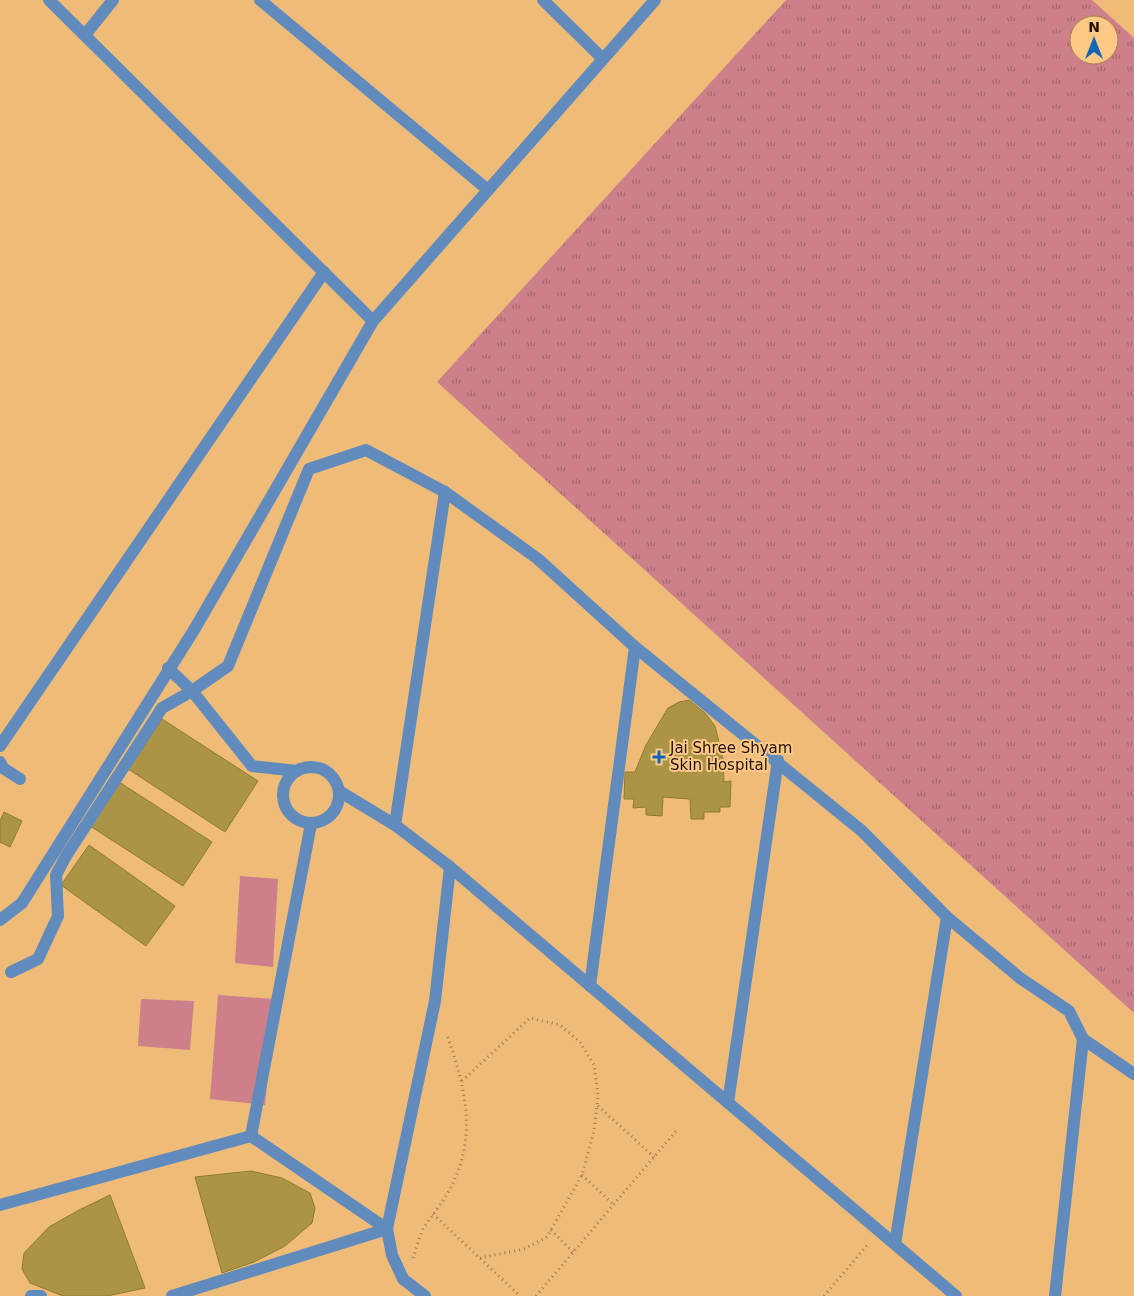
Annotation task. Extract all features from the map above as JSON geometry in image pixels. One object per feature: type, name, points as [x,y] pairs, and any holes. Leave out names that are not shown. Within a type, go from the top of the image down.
[{"type":"street","points":[[49,0],[373,321]]},
{"type":"street","points":[[85,35],[113,0]]},
{"type":"street","points":[[260,0],[488,190]]},
{"type":"street","points":[[543,0],[603,59]]},
{"type":"street","points":[[0,920],[22,904],[168,668],[194,630],[373,321],[655,0]]},
{"type":"street","points":[[0,746],[324,272]]},
{"type":"street","points":[[11,972],[38,959],[58,916],[56,875],[71,847],[162,708],[192,691],[228,666],[309,469],[366,450],[445,492],[538,559],[635,647],[778,760],[862,831],[947,917],[1020,978],[1069,1011],[1083,1039],[1134,1074]]},
{"type":"street","points":[[395,825],[445,492]]},
{"type":"street","points":[[590,986],[635,647]]},
{"type":"street","points":[[168,668],[192,691],[252,766],[297,771],[305,768],[323,770],[331,775],[339,791],[395,825],[450,867],[956,1296]]},
{"type":"street","points":[[728,1103],[778,760]]},
{"type":"street","points":[[0,762],[3,768],[20,779]]},
{"type":"street","points":[[297,771],[286,785],[284,803],[294,817],[312,824],[329,817],[335,810],[339,791]]},
{"type":"street","points":[[252,1136],[312,824]]},
{"type":"street","points":[[425,1296],[403,1280],[392,1255],[387,1229],[435,1001],[450,867]]},
{"type":"street","points":[[896,1244],[947,917]]},
{"type":"street","points":[[1054,1296],[1083,1039]]},
{"type":"street","points":[[0,1205],[252,1136],[387,1229]]},
{"type":"street","points":[[172,1296],[387,1229]]},
{"type":"street","points":[[31,1296],[41,1296]]},
{"type":"path","points":[[403,1280],[424,1228],[449,1190],[464,1152],[468,1119],[462,1081],[435,1001]]},
{"type":"path","points":[[462,1081],[530,1018],[560,1025],[580,1042],[594,1065],[598,1095],[594,1131],[582,1175],[546,1237],[524,1250],[480,1258]]},
{"type":"path","points":[[597,1106],[654,1157]]},
{"type":"path","points":[[536,1296],[676,1131]]},
{"type":"path","points":[[582,1175],[613,1204]]},
{"type":"path","points":[[433,1214],[520,1296]]},
{"type":"path","points":[[551,1230],[573,1252]]},
{"type":"path","points":[[824,1296],[879,1230]]},
{"type":"green space","points":[[786,0],[1092,0],[1109,15],[1069,15],[1069,65],[1119,65],[1119,24],[1134,38],[1134,1013],[437,382]]},
{"type":"green space","points":[[240,876],[278,879],[273,967],[235,963]]},
{"type":"green space","points":[[218,995],[275,999],[265,1105],[210,1099]]},
{"type":"green space","points":[[141,999],[194,1001],[190,1050],[138,1046]]},
{"type":"building","points":[[689,700],[705,713],[715,726],[723,759],[724,782],[731,781],[730,807],[720,807],[720,812],[704,812],[704,819],[691,819],[690,799],[663,797],[662,816],[646,815],[646,807],[633,808],[634,799],[624,799],[625,772],[635,772],[646,745],[668,708],[679,702]]},
{"type":"building","points":[[162,719],[258,781],[225,832],[128,769]]},
{"type":"building","points":[[119,782],[212,842],[183,886],[90,826]]},
{"type":"building","points":[[4,812],[22,821],[10,847],[0,842],[0,821]]},
{"type":"building","points":[[89,845],[175,906],[146,946],[61,885]]},
{"type":"building","points":[[251,1171],[282,1178],[310,1193],[315,1208],[312,1223],[285,1246],[254,1262],[222,1273],[195,1177]]},
{"type":"building","points":[[110,1195],[145,1288],[107,1296],[63,1296],[30,1283],[22,1269],[24,1253],[49,1227]]},
{"type":"place","name":"Jai Shree Shyam Skin Hospital","points":[[659,757]]}]
